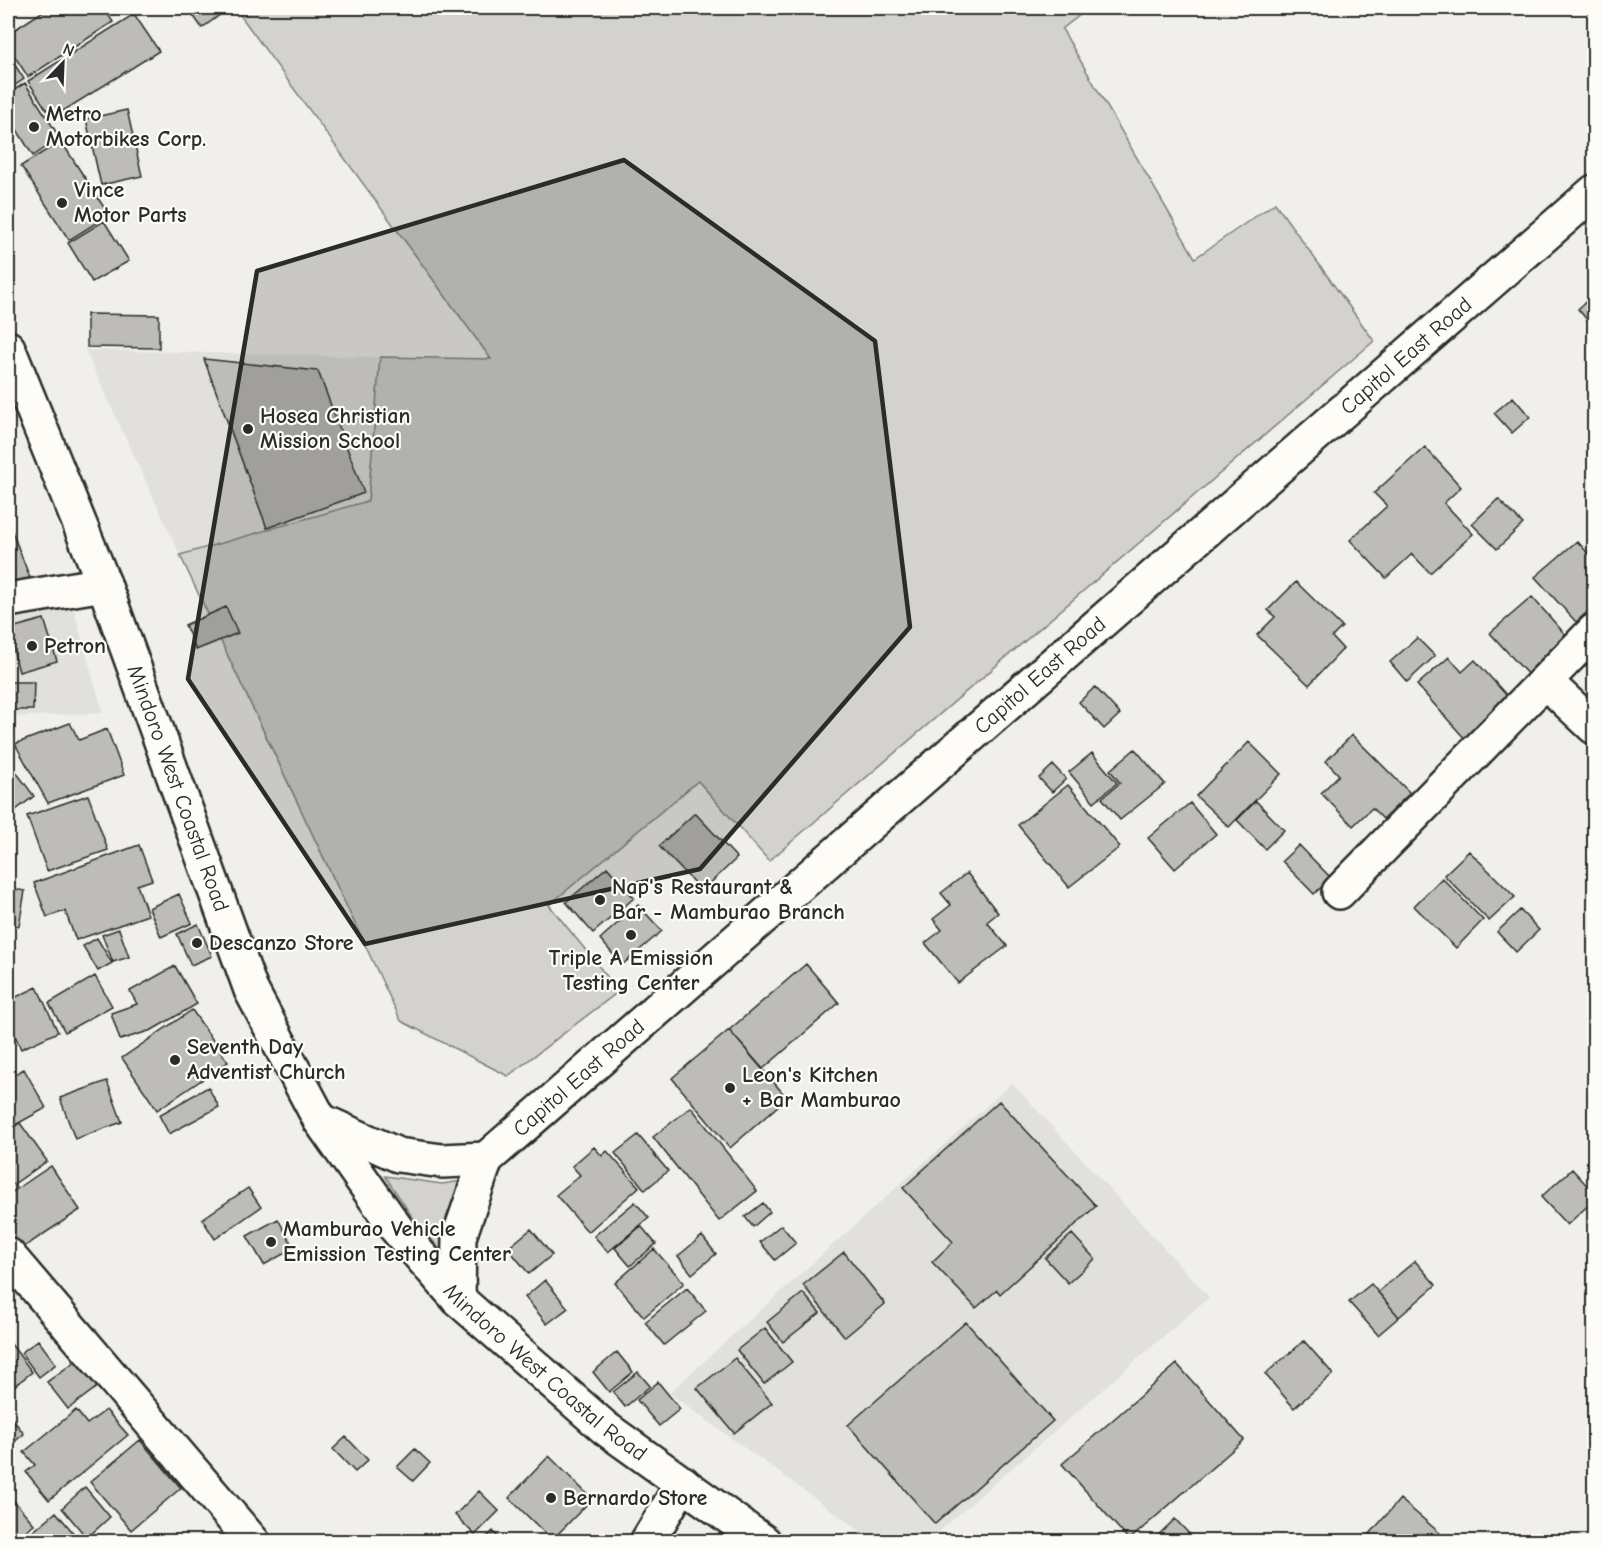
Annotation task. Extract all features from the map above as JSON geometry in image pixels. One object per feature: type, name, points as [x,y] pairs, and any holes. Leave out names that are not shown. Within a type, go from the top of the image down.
[{"type":"street","name":"Capitol East Road","points":[[486,1159],[1594,192]]},
{"type":"street","name":"Mindoro West Coastal Road","points":[[8,348],[104,584],[251,990],[320,1120],[396,1228],[458,1299],[605,1428],[764,1542]]},
{"type":"street","points":[[8,600],[104,584]]},
{"type":"street","points":[[1339,892],[1594,631]]},
{"type":"street","points":[[1546,682],[1594,727]]},
{"type":"street","points":[[320,1120],[398,1155],[442,1161],[486,1159],[459,1237],[458,1299]]},
{"type":"street","points":[[8,1255],[254,1542]]},
{"type":"street","points":[[647,1542],[683,1483]]},
{"type":"highlighted area","points":[[624,160],[875,341],[910,627],[700,869],[365,944],[188,679],[257,271]]},
{"type":"shaded area","points":[[235,8],[1089,8],[1062,29],[1195,258],[1275,203],[1374,341],[769,861],[698,781],[549,905],[619,991],[508,1076],[401,1021],[180,555],[368,501],[380,357],[491,359]]},
{"type":"shaded area","name":"Hosea Christian Mission School","points":[[85,350],[380,357],[368,501],[180,555]]},
{"type":"shaded area","points":[[72,604],[103,713],[8,717],[8,611]]},
{"type":"shaded area","points":[[1012,1083],[1209,1297],[928,1541],[874,1541],[669,1393]]},
{"type":"shaded area","points":[[385,1176],[442,1184],[463,1181],[449,1216],[444,1254],[411,1215]]},
{"type":"building","points":[[48,8],[104,8],[113,22],[28,77],[8,46],[8,34]]},
{"type":"building","points":[[188,8],[217,8],[221,14],[202,28]]},
{"type":"building","points":[[134,14],[159,51],[52,118],[28,81]]},
{"type":"building","points":[[8,54],[24,79],[8,90]]},
{"type":"building","name":"Metro Motorbikes Corp.","points":[[25,83],[60,138],[33,156],[8,115],[8,94]]},
{"type":"building","points":[[127,110],[142,176],[101,185],[86,119]]},
{"type":"building","points":[[61,141],[109,215],[69,240],[21,166]]},
{"type":"building","points":[[104,221],[129,261],[92,282],[68,243]]},
{"type":"building","points":[[1594,294],[1594,328],[1578,309]]},
{"type":"building","points":[[87,314],[159,315],[159,348],[87,347]]},
{"type":"building","points":[[204,359],[318,371],[364,493],[267,528]]},
{"type":"building","points":[[1513,397],[1530,417],[1512,433],[1494,413]]},
{"type":"building","points":[[1425,447],[1461,487],[1444,503],[1473,534],[1430,573],[1412,554],[1386,578],[1350,540],[1387,506],[1374,493]]},
{"type":"building","points":[[1498,499],[1523,524],[1497,549],[1472,524]]},
{"type":"building","points":[[8,521],[30,578],[8,584]]},
{"type":"building","points":[[1577,541],[1594,560],[1594,606],[1576,622],[1535,577]]},
{"type":"building","points":[[1296,582],[1342,627],[1332,637],[1343,649],[1309,685],[1257,635],[1275,617],[1268,610]]},
{"type":"building","points":[[1532,597],[1571,641],[1530,677],[1490,633]]},
{"type":"building","points":[[226,607],[238,633],[196,650],[185,625]]},
{"type":"building","name":"Petron","points":[[44,619],[57,661],[19,672],[8,629]]},
{"type":"building","points":[[1417,638],[1435,656],[1407,682],[1390,662]]},
{"type":"building","points":[[1449,657],[1462,672],[1475,660],[1508,697],[1495,709],[1506,721],[1474,749],[1417,685]]},
{"type":"building","points":[[8,682],[34,682],[33,710],[8,710]]},
{"type":"building","points":[[1095,687],[1120,714],[1104,729],[1079,702]]},
{"type":"building","points":[[70,723],[79,740],[107,729],[124,775],[48,803],[15,744]]},
{"type":"building","points":[[1352,735],[1410,793],[1383,819],[1372,808],[1353,826],[1321,793],[1339,775],[1326,761]]},
{"type":"building","points":[[1249,742],[1281,774],[1229,827],[1196,796]]},
{"type":"building","points":[[1135,749],[1165,784],[1120,820],[1102,798],[1120,783],[1110,770]]},
{"type":"building","points":[[1092,753],[1117,783],[1094,802],[1069,772]]},
{"type":"building","points":[[8,761],[34,796],[8,816]]},
{"type":"building","points":[[1053,765],[1066,779],[1052,792],[1039,778]]},
{"type":"building","points":[[1068,785],[1120,847],[1069,887],[1018,825]]},
{"type":"building","points":[[88,795],[108,850],[47,871],[27,816]]},
{"type":"building","points":[[1256,801],[1284,830],[1265,849],[1237,820]]},
{"type":"building","points":[[1190,803],[1216,834],[1175,869],[1148,838]]},
{"type":"building","points":[[695,813],[737,858],[702,891],[659,846]]},
{"type":"building","points":[[139,845],[152,880],[137,885],[148,915],[76,940],[65,911],[47,917],[34,883]]},
{"type":"building","points":[[1299,845],[1331,878],[1314,894],[1282,861]]},
{"type":"building","points":[[1469,851],[1515,897],[1489,921],[1444,875]]},
{"type":"building","name":"Nap's Restaurant & Bar - Mamburao Branch","points":[[607,867],[634,898],[593,933],[566,902]]},
{"type":"building","points":[[967,873],[998,913],[987,922],[1007,946],[958,983],[925,943],[942,930],[933,919],[951,905],[941,893]]},
{"type":"building","points":[[1442,878],[1483,920],[1456,948],[1414,906]]},
{"type":"building","points":[[8,888],[25,891],[19,926],[8,924]]},
{"type":"building","points":[[179,894],[192,923],[161,937],[149,908]]},
{"type":"building","name":"Triple A Emission Testing Center","points":[[638,905],[662,931],[622,965],[600,939]]},
{"type":"building","points":[[1520,910],[1539,930],[1516,952],[1497,932]]},
{"type":"building","points":[[198,924],[212,956],[191,965],[177,934]]},
{"type":"building","points":[[119,929],[129,957],[113,962],[102,935]]},
{"type":"building","points":[[97,938],[112,963],[98,971],[83,946]]},
{"type":"building","points":[[806,964],[839,1003],[763,1069],[729,1030]]},
{"type":"building","points":[[175,966],[197,1004],[152,1030],[120,1040],[111,1013],[137,1004],[130,991]]},
{"type":"building","points":[[95,976],[112,1006],[65,1032],[49,1003]]},
{"type":"building","points":[[37,987],[58,1032],[21,1049],[8,1020],[8,1001]]},
{"type":"building","name":"Seventh Day Adventist Church","points":[[192,1010],[228,1062],[157,1110],[122,1058]]},
{"type":"building","name":"Leon's Kitchen + Bar Mamburao","points":[[729,1030],[787,1098],[730,1148],[672,1078]]},
{"type":"building","points":[[24,1069],[46,1108],[8,1129],[8,1078]]},
{"type":"building","points":[[107,1081],[122,1122],[75,1139],[60,1098]]},
{"type":"building","points":[[208,1087],[219,1107],[169,1134],[159,1115]]},
{"type":"building","points":[[999,1101],[1096,1206],[1000,1294],[997,1290],[976,1308],[932,1262],[953,1242],[903,1188]]},
{"type":"building","points":[[691,1107],[757,1191],[719,1221],[653,1137]]},
{"type":"building","points":[[20,1123],[47,1161],[8,1188],[8,1131]]},
{"type":"building","points":[[638,1135],[668,1171],[645,1190],[615,1153]]},
{"type":"building","points":[[594,1147],[602,1156],[607,1151],[639,1187],[588,1232],[556,1195],[580,1175],[572,1166]]},
{"type":"building","points":[[51,1166],[80,1210],[21,1249],[8,1229],[8,1195]]},
{"type":"building","points":[[1572,1169],[1594,1193],[1594,1200],[1567,1225],[1541,1197]]},
{"type":"building","points":[[248,1188],[261,1207],[215,1239],[202,1219]]},
{"type":"building","points":[[635,1202],[649,1218],[608,1252],[594,1236]]},
{"type":"building","points":[[763,1203],[770,1212],[753,1227],[745,1217]]},
{"type":"building","name":"Mamburao Vehicle Emission Testing Center","points":[[278,1219],[294,1248],[264,1265],[247,1236]]},
{"type":"building","points":[[781,1225],[796,1243],[775,1260],[760,1242]]},
{"type":"building","points":[[641,1226],[656,1244],[630,1266],[615,1248]]},
{"type":"building","points":[[531,1229],[552,1255],[529,1274],[508,1248]]},
{"type":"building","points":[[1072,1234],[1095,1259],[1068,1283],[1045,1258]]},
{"type":"building","points":[[702,1236],[716,1254],[692,1274],[678,1256]]},
{"type":"building","points":[[654,1249],[684,1283],[644,1317],[615,1283]]},
{"type":"building","points":[[844,1252],[885,1304],[845,1337],[803,1285]]},
{"type":"building","points":[[1415,1261],[1436,1285],[1399,1317],[1378,1292]]},
{"type":"building","points":[[545,1280],[568,1308],[547,1324],[525,1297]]},
{"type":"building","points":[[1371,1284],[1399,1317],[1378,1335],[1349,1302]]},
{"type":"building","points":[[687,1288],[706,1311],[664,1345],[645,1322]]},
{"type":"building","points":[[803,1293],[820,1313],[783,1342],[767,1322]]},
{"type":"building","points":[[966,1322],[1053,1421],[935,1524],[848,1425]]},
{"type":"building","points":[[765,1328],[792,1362],[764,1384],[737,1350]]},
{"type":"building","points":[[8,1340],[32,1372],[8,1391]]},
{"type":"building","points":[[38,1340],[56,1364],[39,1377],[21,1353]]},
{"type":"building","points":[[1304,1341],[1333,1374],[1294,1408],[1265,1374]]},
{"type":"building","points":[[617,1352],[633,1372],[609,1392],[593,1372]]},
{"type":"building","points":[[735,1358],[772,1403],[734,1433],[697,1388]]},
{"type":"building","points":[[77,1360],[97,1387],[68,1409],[47,1382]]},
{"type":"building","points":[[1177,1364],[1244,1440],[1129,1540],[1062,1464]]},
{"type":"building","points":[[638,1372],[650,1386],[625,1407],[613,1392]]},
{"type":"building","points":[[658,1382],[680,1409],[659,1426],[637,1400]]},
{"type":"building","points":[[76,1410],[87,1424],[106,1410],[128,1435],[49,1500],[26,1472],[35,1465],[24,1452]]},
{"type":"building","points":[[8,1413],[24,1434],[8,1447]]},
{"type":"building","points":[[346,1437],[368,1460],[355,1472],[333,1449]]},
{"type":"building","points":[[140,1440],[181,1488],[131,1530],[90,1482]]},
{"type":"building","points":[[415,1449],[430,1463],[413,1481],[397,1467]]},
{"type":"building","name":"Bernardo Store","points":[[549,1456],[592,1499],[552,1540],[509,1498]]},
{"type":"building","points":[[85,1487],[110,1517],[87,1538],[62,1508]]},
{"type":"building","points":[[479,1491],[499,1511],[475,1535],[455,1515]]},
{"type":"building","points":[[8,1494],[34,1524],[13,1542],[8,1542]]},
{"type":"building","points":[[1400,1499],[1441,1534],[1435,1542],[1363,1542]]},
{"type":"building","points":[[56,1512],[81,1542],[36,1542],[30,1534]]},
{"type":"building","points":[[1175,1519],[1197,1542],[1151,1542]]},
{"type":"building","points":[[493,1531],[503,1542],[482,1542]]},
{"type":"place","name":"Metro Motorbikes Corp.","points":[[34,127]]},
{"type":"place","name":"Vince Motor Parts","points":[[62,203]]},
{"type":"place","name":"Hosea Christian Mission School","points":[[248,429]]},
{"type":"place","name":"Petron","points":[[32,646]]},
{"type":"place","name":"Nap's Restaurant & Bar - Mamburao Branch","points":[[600,900]]},
{"type":"place","name":"Triple A Emission Testing Center","points":[[631,935]]},
{"type":"place","name":"Descanzo Store","points":[[197,943]]},
{"type":"place","name":"Seventh Day Adventist Church","points":[[175,1060]]},
{"type":"place","name":"Leon's Kitchen + Bar Mamburao","points":[[730,1088]]},
{"type":"place","name":"Mamburao Vehicle Emission Testing Center","points":[[271,1242]]},
{"type":"place","name":"Bernardo Store","points":[[551,1498]]}]
